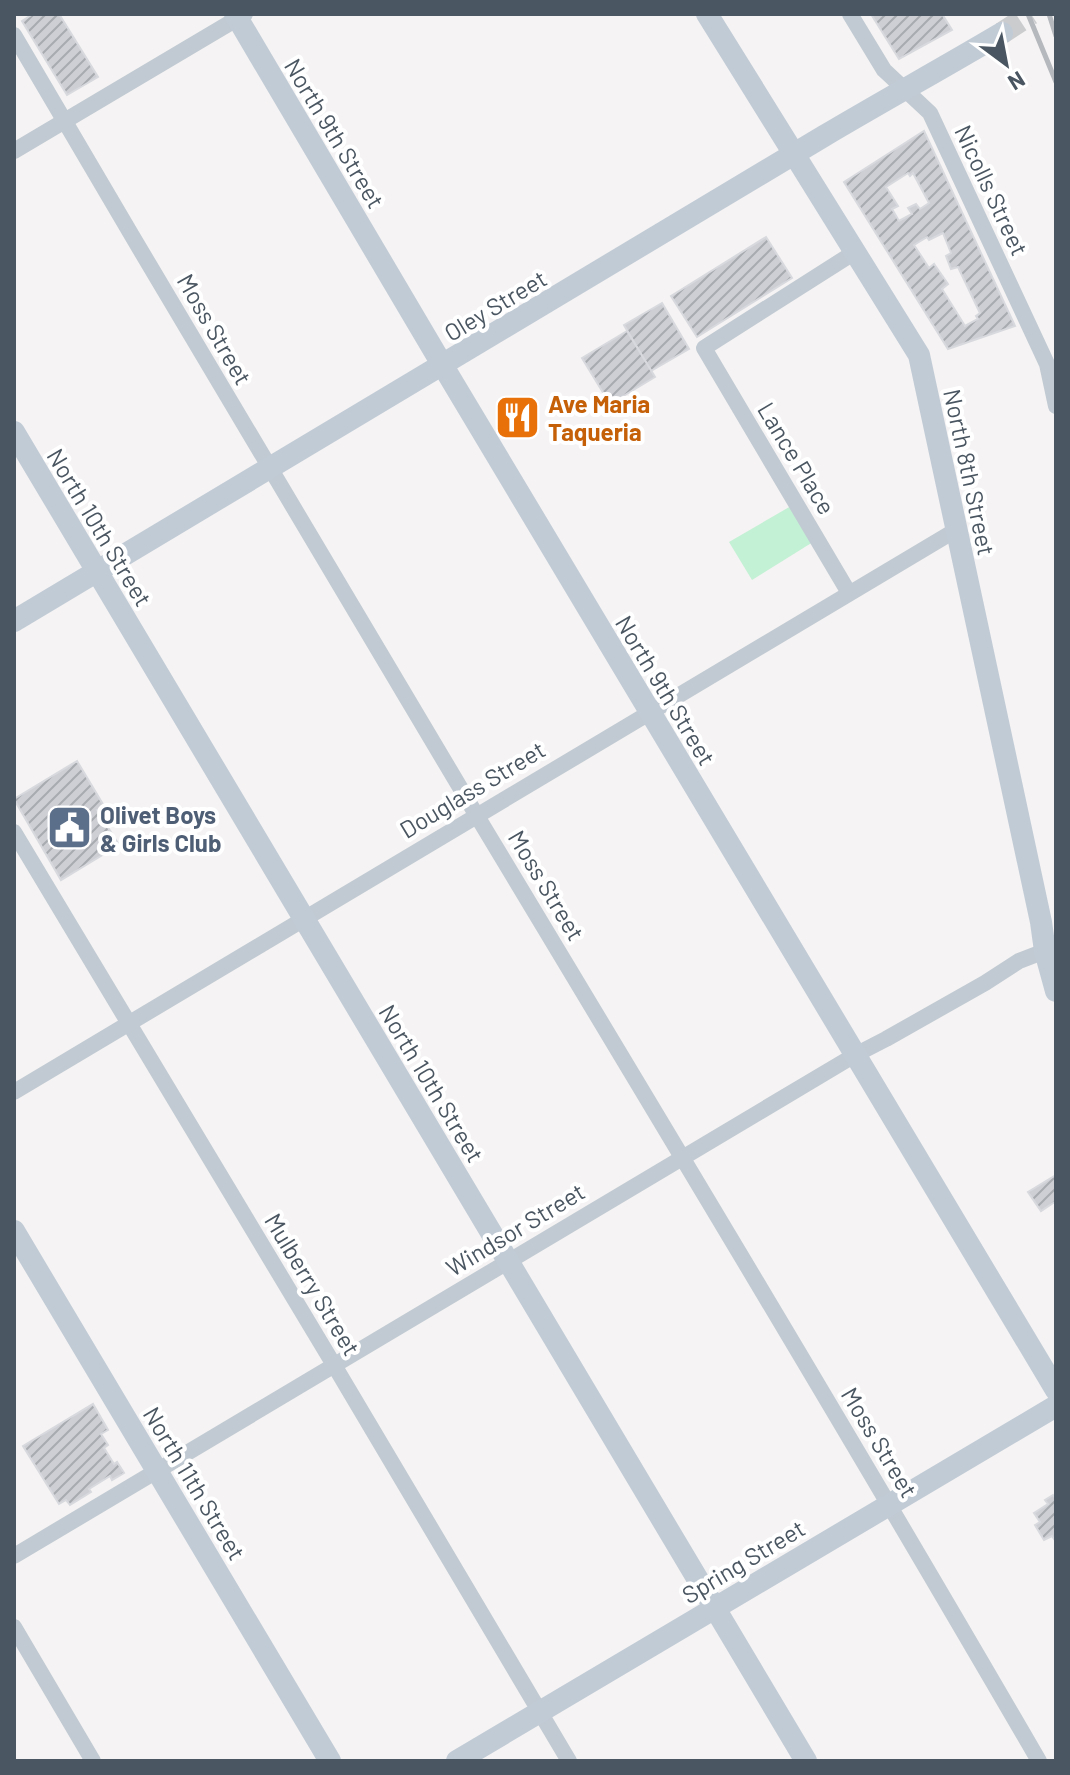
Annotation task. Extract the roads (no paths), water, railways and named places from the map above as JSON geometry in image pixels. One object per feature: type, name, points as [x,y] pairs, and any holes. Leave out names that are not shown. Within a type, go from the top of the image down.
[{"type":"main road","name":"North 8th Street","points":[[707,14],[919,355],[1045,951],[1055,984]]},
{"type":"main road","name":"North 9th Street","points":[[239,15],[443,366],[1056,1390]]},
{"type":"main road","name":"Oley Street","points":[[14,621],[1002,33]]},
{"type":"main road","name":"North 10th Street","points":[[14,432],[806,1761]]},
{"type":"main road","name":"North 11th Street","points":[[14,1231],[330,1761]]},
{"type":"main road","name":"Spring Street","points":[[457,1761],[1056,1406]]},
{"type":"street","name":"Nicolls Street","points":[[850,14],[884,70],[930,113],[1047,364],[1056,406]]},
{"type":"street","points":[[14,151],[239,15]]},
{"type":"street","name":"Moss Street","points":[[14,35],[1039,1761]]},
{"type":"street","name":"Lance Place","points":[[849,593],[704,348],[855,252]]},
{"type":"street","name":"Douglass Street","points":[[14,1092],[956,530]]},
{"type":"street","name":"Mulberry Street","points":[[14,832],[569,1761]]},
{"type":"street","name":"Windsor Street","points":[[14,1556],[855,1055],[1019,961],[1045,951]]},
{"type":"street","points":[[14,1627],[93,1761]]},
{"type":"tunnel","points":[[1002,33],[1031,14]]},
{"type":"railway","points":[[1028,14],[1056,82]]},
{"type":"railway","points":[[1049,14],[1056,36]]},
{"type":"place","name":"Ave Maria Taqueria","points":[[517,417]]},
{"type":"place","name":"Olivet Boys & Girls Club","points":[[69,828]]}]
